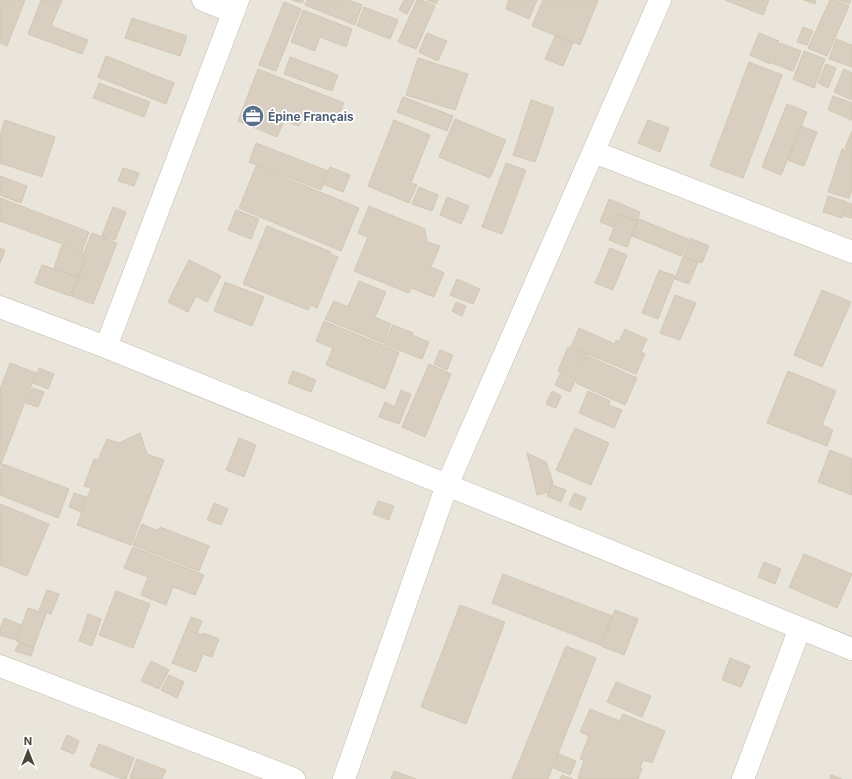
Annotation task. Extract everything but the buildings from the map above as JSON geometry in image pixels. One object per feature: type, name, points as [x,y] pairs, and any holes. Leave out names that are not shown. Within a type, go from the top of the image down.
[{"type":"street","points":[[106,347],[236,6],[203,0]]},
{"type":"street","points":[[344,779],[447,485],[660,0]]},
{"type":"street","points":[[594,152],[852,252]]},
{"type":"street","points":[[0,307],[106,347],[852,649]]},
{"type":"street","points":[[743,779],[800,628]]},
{"type":"street","points":[[0,666],[294,779]]},
{"type":"shaded area","points":[[0,0],[852,0],[852,779],[0,779]]},
{"type":"place","name":"Épine Français","points":[[253,116]]}]
